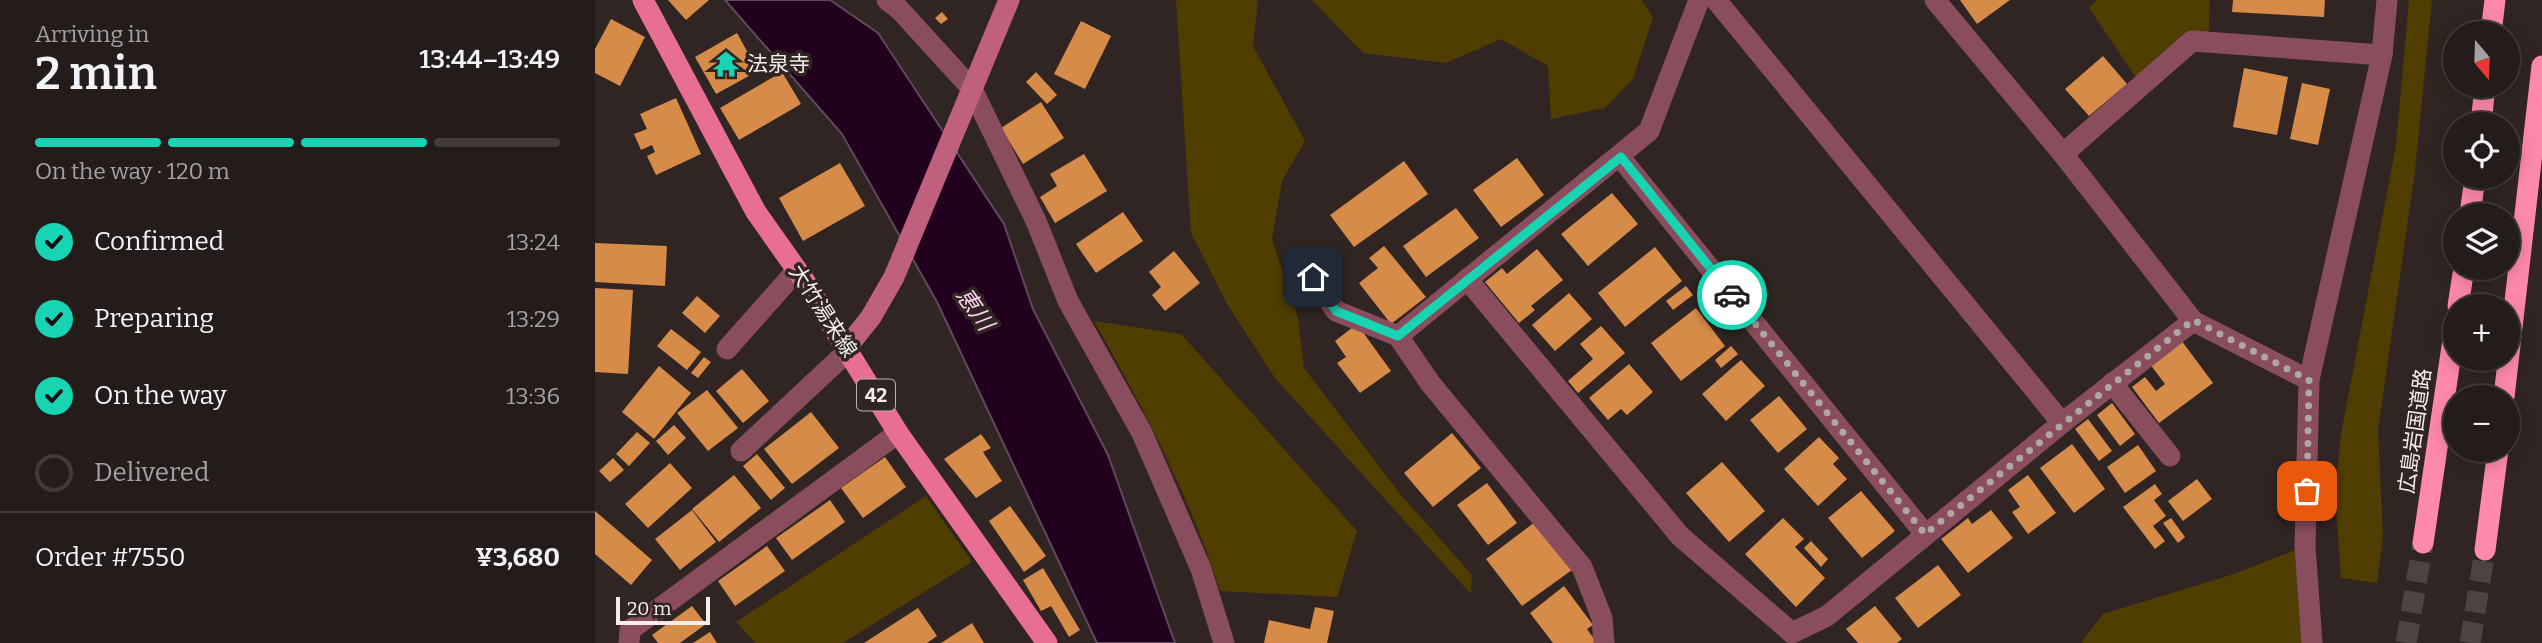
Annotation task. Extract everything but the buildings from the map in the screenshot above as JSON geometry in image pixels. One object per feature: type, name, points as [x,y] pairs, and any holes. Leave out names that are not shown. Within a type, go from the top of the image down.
[{"type":"highway","points":[[2492,21],[2495,0]]},
{"type":"highway","points":[[2505,385],[2542,66]]},
{"type":"highway","name":"広島岩国道路","points":[[2423,543],[2448,371]]},
{"type":"highway","points":[[2485,550],[2496,462]]},
{"type":"main road","name":"大竹湯来線","points":[[643,0],[756,212],[848,349],[898,433],[1047,643]]},
{"type":"street","points":[[887,0],[899,9],[972,89],[1036,220],[1068,302],[1142,433],[1201,569],[1224,643]]},
{"type":"street","points":[[741,451],[848,349],[871,317],[894,277],[1009,0]]},
{"type":"street","points":[[1398,336],[1621,157],[1649,131],[1699,0]]},
{"type":"street","points":[[1716,0],[2062,423]]},
{"type":"street","points":[[1935,0],[2063,154],[2193,320],[2309,380]]},
{"type":"street","points":[[2312,643],[2305,547],[2309,380],[2382,55],[2387,0]]},
{"type":"street","points":[[2063,154],[2192,41],[2382,55]]},
{"type":"street","points":[[1621,157],[1925,534]]},
{"type":"street","points":[[1301,260],[1336,311],[1398,336],[1430,383],[1583,567],[1602,618],[1604,643]]},
{"type":"street","points":[[727,349],[797,270]]},
{"type":"street","points":[[1467,279],[1680,536],[1792,633],[1827,616],[2062,423],[2193,320]]},
{"type":"street","points":[[2112,383],[2169,456]]},
{"type":"street","points":[[633,639],[898,433]]},
{"type":"shaded area","points":[[1176,0],[1258,0],[1253,46],[1305,141],[1282,181],[1272,239],[1298,318],[1304,368],[1401,495],[1472,575],[1471,594],[1275,378],[1227,304],[1191,233]]},
{"type":"shaded area","points":[[1312,0],[1642,0],[1653,18],[1633,79],[1605,108],[1551,119],[1548,66],[1501,39],[1446,63],[1363,53]]},
{"type":"shaded area","points":[[2097,0],[2210,0],[2208,42],[2141,85],[2089,8]]},
{"type":"shaded area","points":[[2409,0],[2432,0],[2415,171],[2378,430],[2383,537],[2377,583],[2341,578],[2335,491],[2341,434],[2396,146]]},
{"type":"shaded area","points":[[1094,321],[1181,334],[1357,531],[1337,597],[1220,591],[1180,486]]},
{"type":"shaded area","points":[[926,496],[972,562],[843,643],[756,643],[736,622]]},
{"type":"shaded area","points":[[2305,546],[2312,643],[2081,643],[2103,614],[2234,574]]},
{"type":"water","name":"恵川","points":[[725,0],[830,0],[878,33],[1004,224],[1033,309],[1108,455],[1175,643],[1097,643],[937,302],[842,134]]},
{"type":"tunnel","points":[[2406,643],[2423,543]]},
{"type":"tunnel","points":[[2470,643],[2485,550]]},
{"type":"way so far","points":[[1732,295],[1925,534],[2193,320],[2309,380],[2307,491]]},
{"type":"place","name":"法泉寺","points":[[726,64]]},
{"type":"route","points":[[1313,277],[1336,311],[1398,336],[1621,157],[1732,295]]}]
